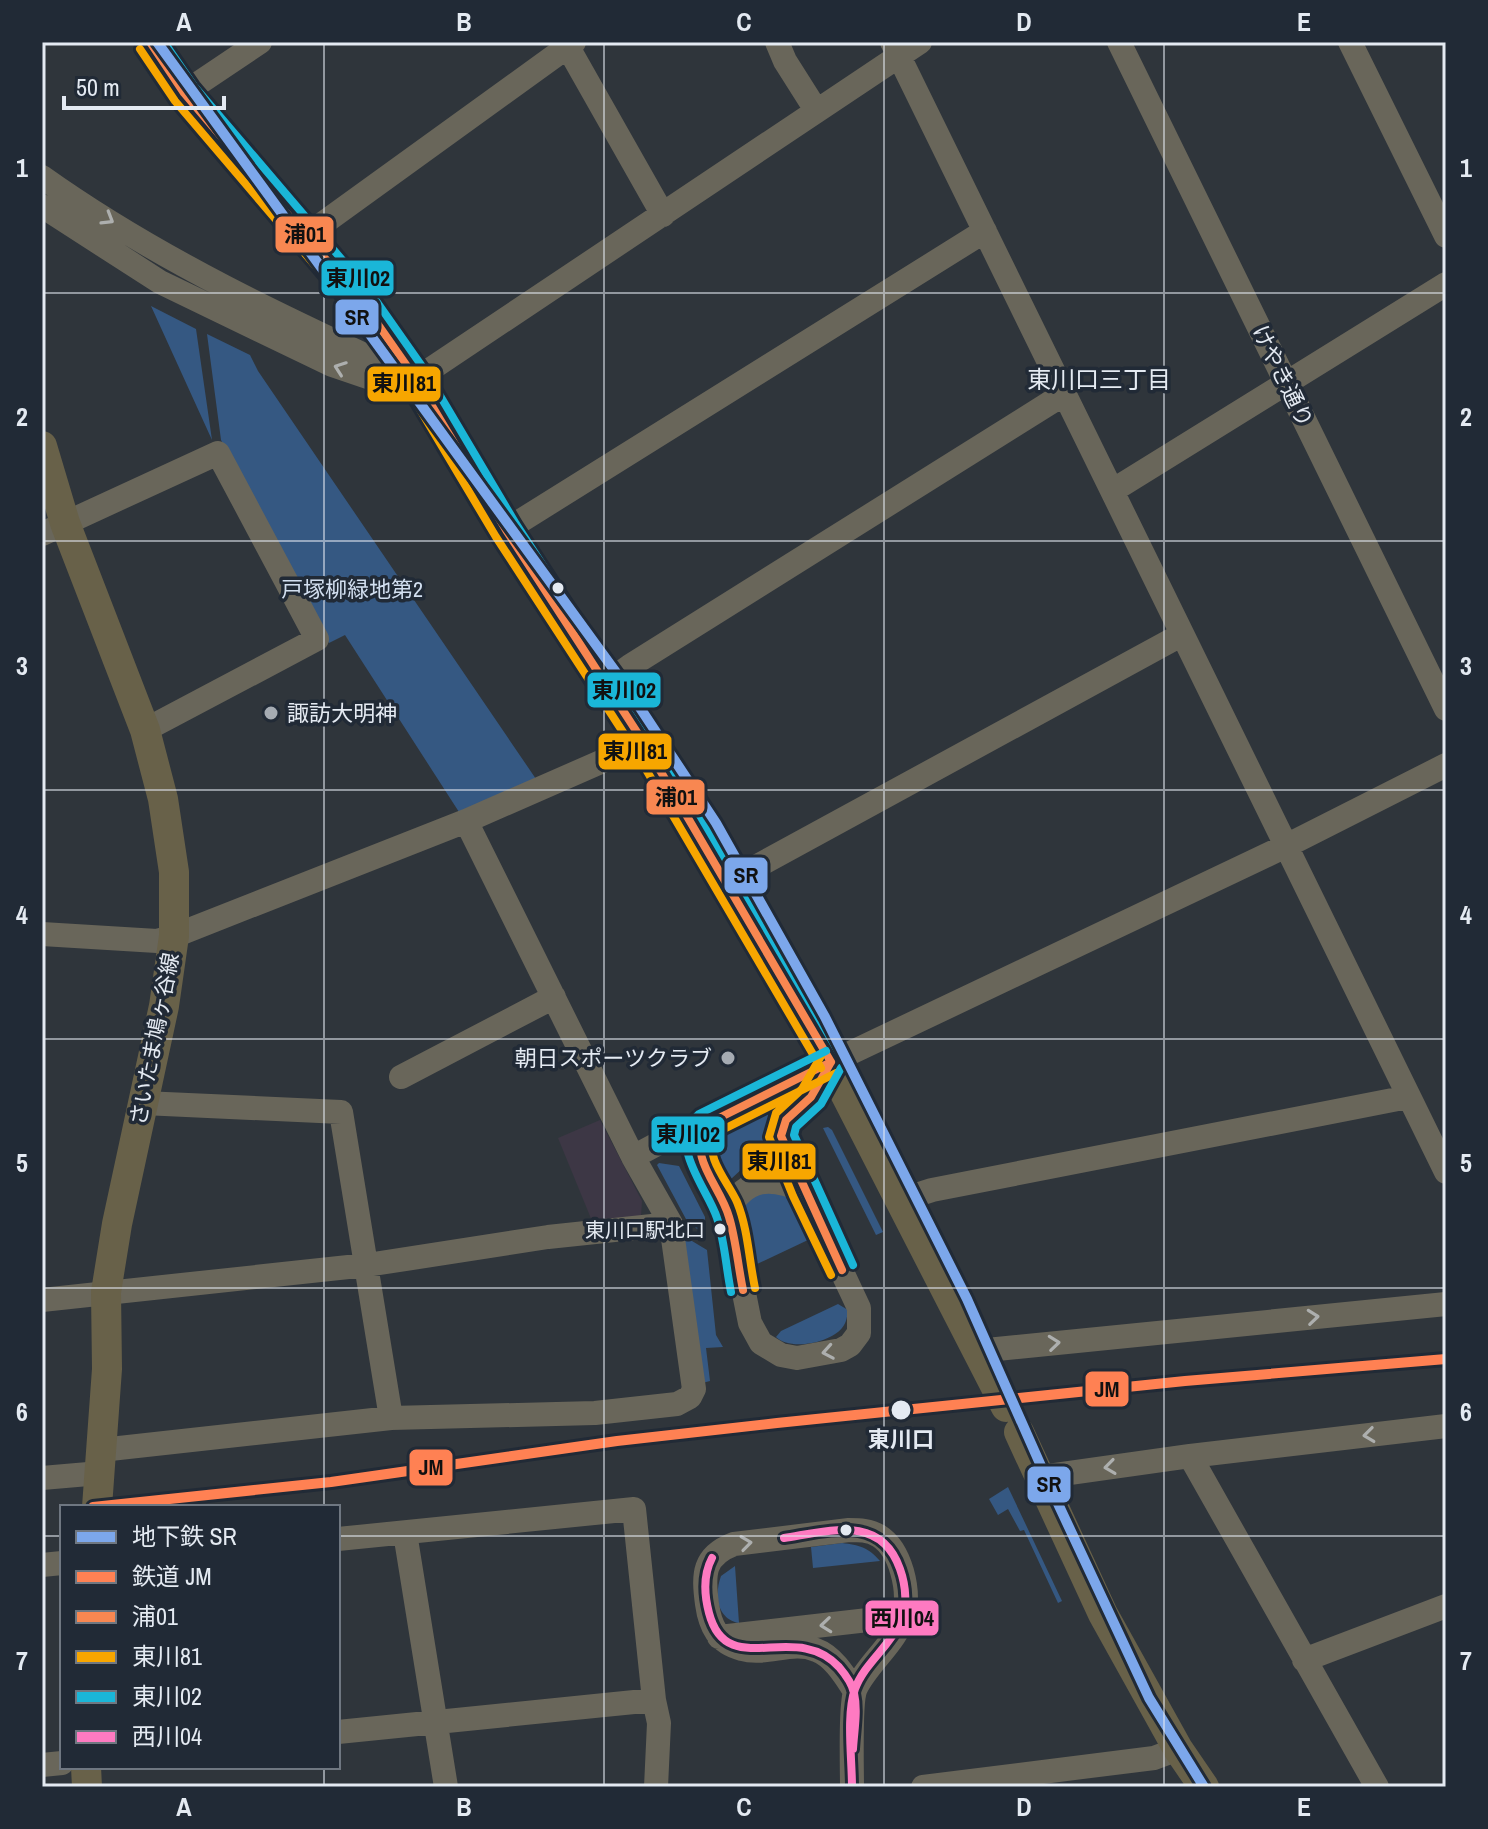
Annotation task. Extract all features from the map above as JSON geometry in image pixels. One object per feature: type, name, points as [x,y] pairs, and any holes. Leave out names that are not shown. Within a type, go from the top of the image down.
[{"type":"main road","points":[[150,42],[184,93],[363,303],[416,379],[506,530],[644,743],[728,882],[831,1062],[1041,1477],[1103,1614],[1178,1749],[1204,1787]]},
{"type":"main road","name":"さいたま鳩ヶ谷線","points":[[42,446],[54,529],[145,730],[163,799],[174,872],[174,936],[164,1006],[117,1224],[106,1292],[107,1369],[99,1479]]},
{"type":"street","points":[[184,93],[260,42]]},
{"type":"street","points":[[777,42],[785,61],[816,110]]},
{"type":"street","points":[[42,206],[160,282],[332,365],[379,381],[416,379],[816,110],[896,49],[920,42]]},
{"type":"street","name":"けやき通り","points":[[1119,42],[1446,709]]},
{"type":"street","points":[[1350,42],[1446,236]]},
{"type":"street","points":[[307,235],[568,43],[663,215]]},
{"type":"street","points":[[896,49],[1446,1172]]},
{"type":"street","points":[[42,177],[162,253],[268,309],[416,379]]},
{"type":"street","points":[[506,530],[985,231]]},
{"type":"street","points":[[1112,491],[1446,284]]},
{"type":"street","points":[[605,684],[1064,394]]},
{"type":"street","points":[[54,529],[218,453],[317,639],[145,730]]},
{"type":"street","points":[[728,882],[1181,635]]},
{"type":"street","points":[[42,934],[157,941],[174,936],[466,821],[644,743]]},
{"type":"street","points":[[831,1062],[817,1089],[792,1112],[783,1128],[783,1144],[860,1314],[857,1337],[841,1350],[791,1358],[771,1350],[757,1339],[750,1323],[727,1211],[703,1163],[699,1138],[705,1125],[831,1062],[1286,846],[1446,765]]},
{"type":"street","points":[[42,1478],[99,1479],[391,1418],[595,1413],[677,1404],[690,1397],[694,1389],[671,1224],[633,1157],[466,821]]},
{"type":"street","points":[[401,1077],[554,997]]},
{"type":"street","points":[[901,1200],[932,1190],[1408,1097]]},
{"type":"street","points":[[143,1103],[341,1112],[391,1418]]},
{"type":"street","points":[[633,1157],[674,1135],[699,1138]]},
{"type":"street","points":[[727,1211],[743,1189],[766,1181],[804,1191]]},
{"type":"street","points":[[42,1300],[367,1265],[548,1237],[671,1224]]},
{"type":"street","points":[[977,1351],[1446,1304]]},
{"type":"street","points":[[1041,1477],[1446,1426]]},
{"type":"street","points":[[1190,1456],[1377,1787]]},
{"type":"street","points":[[340,1539],[634,1509],[659,1723],[656,1787]]},
{"type":"street","points":[[852,1787],[854,1690],[903,1616],[904,1583],[891,1548],[880,1537],[866,1531],[849,1530],[734,1544],[720,1549],[712,1558],[704,1577],[710,1623],[718,1637],[743,1650],[799,1646],[814,1648],[840,1669],[854,1690]]},
{"type":"street","points":[[405,1533],[446,1787]]},
{"type":"street","points":[[1304,1660],[1446,1606]]},
{"type":"street","points":[[718,1637],[903,1616]]},
{"type":"street","points":[[340,1732],[654,1700]]},
{"type":"street","points":[[923,1787],[1068,1779],[1178,1749]]},
{"type":"shaded area","points":[[600,1120],[642,1201],[641,1217],[592,1221],[558,1138]]},
{"type":"green space","points":[[151,306],[196,329],[212,440]]},
{"type":"green space","name":"戸塚柳緑地第2","points":[[207,334],[250,355],[536,779],[459,812],[345,635],[329,643],[221,440]]},
{"type":"green space","points":[[789,1095],[767,1129],[774,1157],[770,1163],[744,1167],[731,1179],[722,1175],[714,1152],[721,1130]]},
{"type":"green space","points":[[828,1127],[883,1232],[876,1235],[823,1128]]},
{"type":"green space","points":[[657,1165],[679,1166],[705,1217],[705,1235],[687,1221]]},
{"type":"green space","points":[[781,1191],[792,1200],[813,1235],[757,1264],[748,1262],[744,1205],[754,1194]]},
{"type":"green space","points":[[684,1239],[707,1250],[716,1335],[723,1347],[706,1348],[710,1381],[702,1383]]},
{"type":"green space","points":[[838,1304],[848,1310],[846,1319],[842,1328],[829,1338],[791,1344],[776,1337],[781,1331]]},
{"type":"green space","points":[[1008,1487],[1062,1601],[1058,1603],[1024,1530],[1020,1531],[1008,1509],[998,1515],[989,1499]]},
{"type":"green space","points":[[842,1543],[863,1548],[880,1561],[813,1568],[811,1547]]},
{"type":"green space","points":[[735,1566],[739,1623],[726,1617],[718,1598],[721,1576]]},
{"type":"metro line","name":"SR","points":[[157,42],[623,682],[716,823],[825,1017],[967,1299],[1149,1698],[1204,1787]]},
{"type":"rail line","name":"JM","points":[[112,1505],[331,1482],[617,1441],[777,1423],[1185,1381],[1446,1359]]},
{"type":"transit line","name":"浦01","points":[[150,42],[184,93],[363,303],[416,379],[506,530],[644,743],[831,1062]]},
{"type":"transit line","name":"東川02","points":[[164,42],[194,86],[372,295],[426,372],[516,524],[654,737],[841,1056]]},
{"type":"transit line","name":"東川81","points":[[140,49],[175,101],[353,310],[406,386],[496,537],[634,749],[821,1068]]},
{"type":"transit line","name":"東川02","points":[[731,1292],[717,1218],[688,1152],[686,1139],[690,1126],[699,1114],[826,1051]]},
{"type":"transit line","name":"東川81","points":[[821,1056],[802,1089],[776,1113],[769,1137],[831,1275]]},
{"type":"transit line","name":"浦01","points":[[831,1062],[811,1097],[786,1120],[781,1136],[842,1270]]},
{"type":"transit line","name":"浦01","points":[[743,1290],[729,1217],[707,1172],[700,1149],[705,1125],[831,1062]]},
{"type":"transit line","name":"東川02","points":[[841,1068],[821,1104],[796,1127],[794,1135],[853,1265]]},
{"type":"transit line","name":"東川81","points":[[755,1288],[741,1212],[712,1152],[714,1134],[836,1073]]},
{"type":"transit line","name":"西川04","points":[[784,1538],[835,1530],[867,1533],[880,1540],[891,1552],[902,1576],[905,1596],[903,1617],[890,1640],[859,1680],[852,1699],[852,1787]]},
{"type":"transit line","name":"西川04","points":[[712,1558],[705,1592],[709,1613],[718,1633],[731,1644],[746,1648],[803,1648],[822,1654],[839,1667],[854,1693],[853,1749]]},
{"type":"place","name":"諏訪大明神","points":[[271,713]]},
{"type":"place","name":"朝日スポーツクラブ","points":[[728,1058]]},
{"type":"place","name":"東川口駅北口","points":[[720,1229]]},
{"type":"place","name":"東川口","points":[[901,1410]]},
{"type":"district","name":"東川口三丁目","points":[[1099,380]]}]
